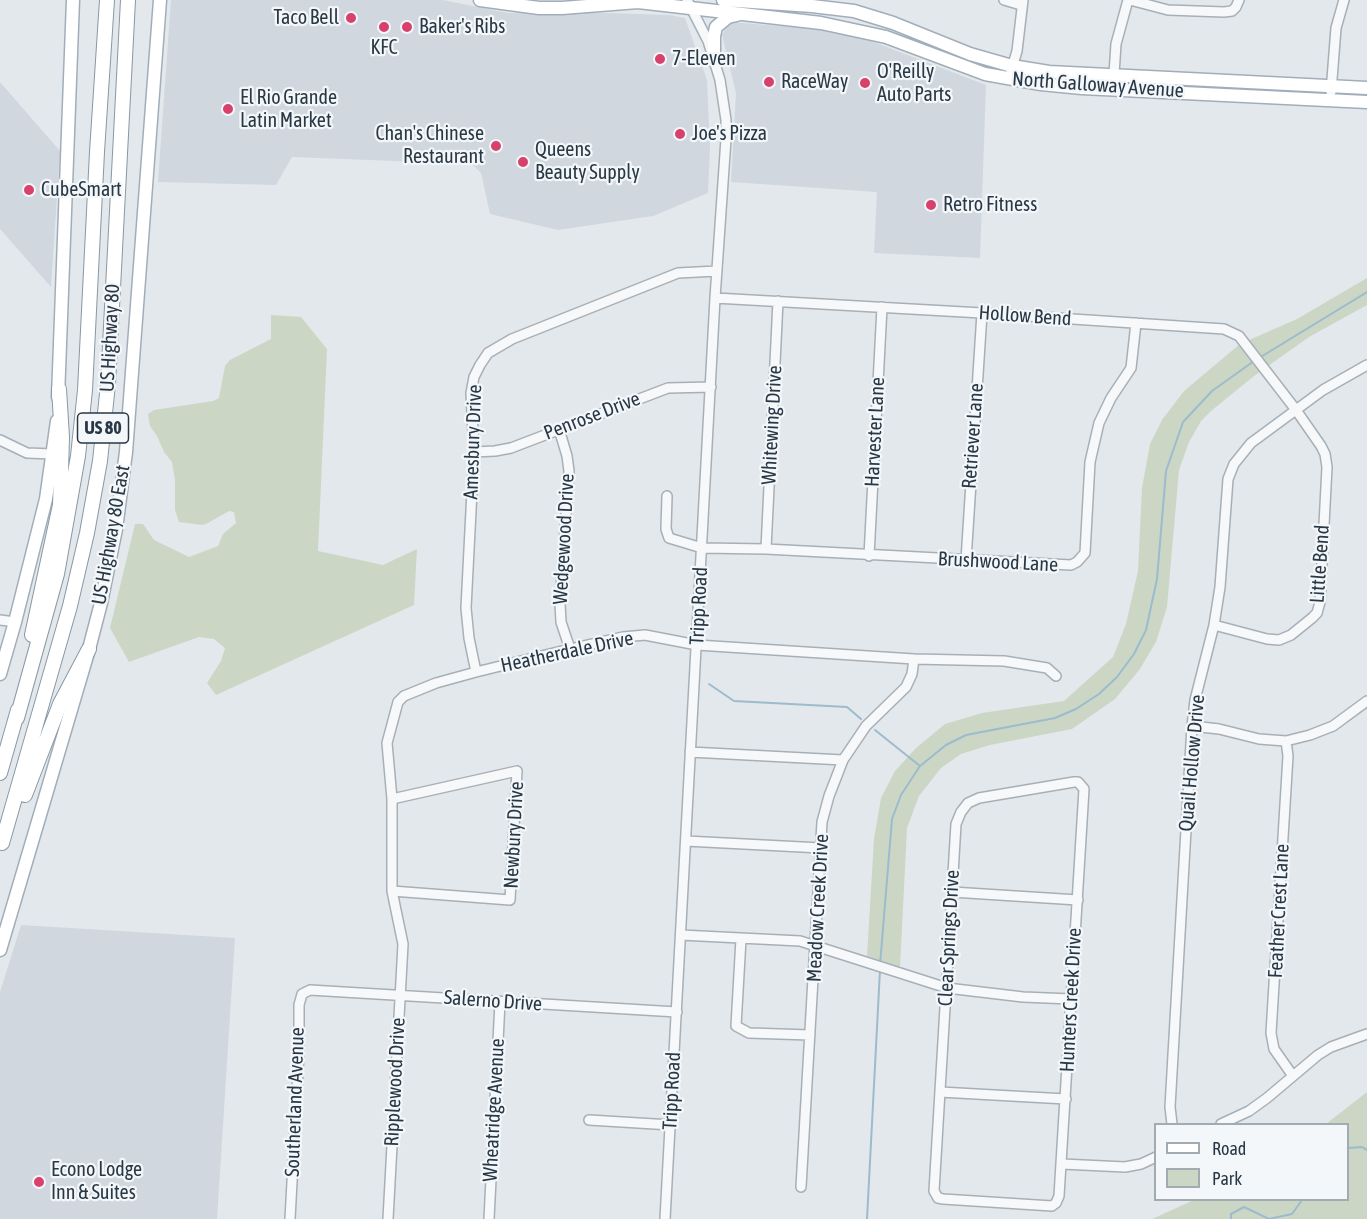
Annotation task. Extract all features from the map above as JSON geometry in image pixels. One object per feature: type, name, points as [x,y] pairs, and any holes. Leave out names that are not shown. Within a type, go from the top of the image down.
[{"type":"highway","name":"US Highway 80","points":[[17,718],[55,580],[69,517],[78,456],[86,372],[107,0]]},
{"type":"highway","name":"US Highway 80","points":[[1,847],[70,606],[87,533],[100,461],[108,384],[128,0]]},
{"type":"highway","points":[[17,718],[21,678],[60,505],[62,437],[59,388]]},
{"type":"highway","points":[[1,847],[23,802],[41,749],[60,704],[89,649]]},
{"type":"highway","name":"US 80","points":[[0,773],[17,718]]},
{"type":"main road","points":[[0,674],[46,499],[53,454],[59,388],[73,0]]},
{"type":"main road","name":"US Highway 80 East","points":[[0,950],[89,649],[116,529],[126,452],[160,0]]},
{"type":"main road","name":"North Galloway Avenue","points":[[480,0],[538,8],[638,2],[689,4],[742,14],[846,27],[886,37],[962,67],[1008,79],[1041,84],[1367,102]]},
{"type":"main road","name":"North Galloway Avenue","points":[[723,0],[806,5],[854,11],[970,54],[1012,66],[1049,72],[1367,88]]},
{"type":"main road","points":[[714,61],[716,27],[728,17],[742,14]]},
{"type":"main road","points":[[910,46],[916,33]]},
{"type":"street","points":[[1004,0],[1022,3],[1017,51],[1008,79]]},
{"type":"street","points":[[1113,89],[1116,44],[1129,0],[1168,10],[1224,12],[1232,11],[1239,0]]},
{"type":"street","points":[[1330,101],[1336,28],[1344,0]]},
{"type":"street","name":"Tripp Road","points":[[665,1219],[726,120],[720,80],[708,41],[689,4]]},
{"type":"street","name":"Amesbury Drive","points":[[476,672],[466,608],[474,452],[471,393],[474,377],[488,354],[512,339],[678,273],[717,272]]},
{"type":"street","name":"Hollow Bend","points":[[715,298],[1224,329],[1239,336],[1249,347],[1296,410]]},
{"type":"street","name":"Whitewing Drive","points":[[766,549],[778,302]]},
{"type":"street","name":"Harvester Lane","points":[[869,556],[882,307]]},
{"type":"street","name":"Retriever Lane","points":[[966,560],[982,313]]},
{"type":"street","name":"Brushwood Lane","points":[[667,496],[666,529],[669,538],[702,548],[766,549],[1071,565],[1082,558],[1085,553],[1089,462],[1099,423],[1111,398],[1131,368],[1136,323]]},
{"type":"street","name":"Quail Hollow Drive","points":[[1172,1123],[1170,1107],[1192,726],[1195,700],[1214,625],[1220,587],[1228,479],[1243,451],[1340,379],[1367,365]]},
{"type":"street","name":"Penrose Drive","points":[[474,452],[511,448],[668,388],[711,387]]},
{"type":"street","name":"Little Bend","points":[[1214,625],[1279,640],[1291,635],[1317,613],[1320,602],[1327,467],[1321,446],[1296,410]]},
{"type":"street","name":"Wedgewood Drive","points":[[559,429],[569,471],[560,603],[561,622],[570,649]]},
{"type":"street","points":[[0,440],[27,453],[53,454]]},
{"type":"street","points":[[0,620],[15,622]]},
{"type":"street","name":"Heatherdale Drive","points":[[403,944],[392,891],[392,799],[387,743],[398,702],[404,696],[476,672],[570,649],[645,635],[697,645],[914,659],[1004,661],[1047,668],[1056,676]]},
{"type":"street","name":"Meadow Creek Drive","points":[[801,1186],[822,822],[843,760],[866,726],[906,687],[912,674],[914,659]]},
{"type":"street","points":[[1192,726],[1219,729],[1259,739],[1286,741],[1333,726],[1367,701]]},
{"type":"street","name":"Feather Crest Lane","points":[[1286,741],[1288,756],[1271,1033],[1274,1049],[1293,1076]]},
{"type":"street","points":[[690,752],[843,760]]},
{"type":"street","name":"Newbury Drive","points":[[392,799],[517,771],[510,900],[392,891]]},
{"type":"street","name":"Clear Springs Drive","points":[[1044,1206],[943,1199],[935,1194],[956,824],[968,803],[979,798],[1062,784],[1078,782],[1082,785]]},
{"type":"street","name":"Hunters Creek Drive","points":[[1044,1206],[1053,1206],[1059,1196],[1062,1164],[1084,789],[1082,785]]},
{"type":"street","points":[[686,841],[821,848]]},
{"type":"street","points":[[952,892],[1078,900]]},
{"type":"street","points":[[681,935],[786,939],[816,946],[946,988],[1023,997],[1071,999]]},
{"type":"street","points":[[741,939],[736,1026],[749,1033],[810,1035]]},
{"type":"street","name":"Ripplewood Drive","points":[[388,1219],[403,944]]},
{"type":"street","name":"Salerno Drive","points":[[310,990],[677,1012]]},
{"type":"street","name":"Southerland Avenue","points":[[290,1219],[299,1053],[299,1005],[302,994],[310,990]]},
{"type":"street","name":"Wheatridge Avenue","points":[[489,1219],[500,1002]]},
{"type":"street","points":[[1225,1123],[1249,1111],[1330,1047],[1367,1034]]},
{"type":"street","points":[[940,1092],[1066,1099]]},
{"type":"street","points":[[589,1120],[671,1125]]},
{"type":"street","points":[[1062,1164],[1125,1167],[1141,1164],[1154,1158]]},
{"type":"shaded area","points":[[171,0],[443,0],[508,13],[606,13],[670,15],[685,18],[707,80],[710,148],[708,193],[653,216],[558,230],[490,214],[481,173],[472,164],[292,157],[276,185],[158,182]]},
{"type":"shaded area","points":[[729,22],[807,28],[858,36],[986,85],[980,258],[874,253],[877,192],[731,182],[736,93],[722,35]]},
{"type":"shaded area","name":"CubeSmart","points":[[0,82],[60,151],[51,287],[0,229]]},
{"type":"shaded area","points":[[21,925],[235,938],[217,1219],[0,1219],[0,992]]},
{"type":"green space","points":[[1367,278],[1367,305],[1309,337],[1254,376],[1201,421],[1189,442],[1179,470],[1167,607],[1156,642],[1140,669],[1115,699],[1072,729],[990,745],[961,754],[941,768],[919,796],[907,828],[900,968],[867,956],[874,839],[881,798],[895,771],[916,748],[945,724],[982,713],[1064,701],[1113,657],[1126,624],[1138,571],[1142,488],[1150,444],[1162,420],[1184,391],[1240,344],[1297,319]]},
{"type":"green space","points":[[271,315],[301,317],[327,349],[318,551],[383,565],[417,549],[414,605],[216,695],[207,683],[221,661],[225,648],[214,639],[199,637],[129,662],[110,628],[135,524],[143,524],[154,540],[189,557],[218,546],[223,534],[236,523],[234,512],[229,511],[202,525],[179,522],[175,510],[175,480],[172,462],[150,426],[148,414],[154,410],[213,401],[219,398],[225,366],[230,360],[271,339]]},
{"type":"green space","points":[[1367,1092],[1367,1219],[1152,1219],[1192,1201],[1349,1201],[1349,1123],[1327,1123]]},
{"type":"waterway","points":[[1259,358],[1367,292]]},
{"type":"waterway","points":[[880,965],[892,819],[901,795],[920,766],[946,745],[966,735],[1055,718],[1076,709],[1099,694],[1117,677],[1134,654],[1146,630],[1157,579],[1166,471],[1183,422],[1212,391],[1254,361]]},
{"type":"waterway","points":[[709,684],[734,701],[847,707],[861,719]]},
{"type":"waterway","points":[[875,730],[920,766]]},
{"type":"waterway","points":[[867,1219],[880,970]]},
{"type":"waterway","points":[[1349,1148],[1362,1147],[1367,1150]]},
{"type":"waterway","points":[[1231,1219],[1231,1214],[1244,1207],[1269,1219],[1292,1214],[1301,1201]]},
{"type":"place","name":"Taco Bell","points":[[351,18]]},
{"type":"place","name":"KFC","points":[[384,27]]},
{"type":"place","name":"Baker's Ribs","points":[[407,27]]},
{"type":"place","name":"7-Eleven","points":[[660,59]]},
{"type":"place","name":"RaceWay","points":[[769,82]]},
{"type":"place","name":"O'Reilly Auto Parts","points":[[865,83]]},
{"type":"place","name":"El Rio Grande Latin Market","points":[[228,109]]},
{"type":"place","name":"Joe's Pizza","points":[[680,134]]},
{"type":"place","name":"Chan's Chinese Restaurant","points":[[496,146]]},
{"type":"place","name":"Queens Beauty Supply","points":[[523,162]]},
{"type":"place","name":"CubeSmart","points":[[29,190]]},
{"type":"place","name":"Retro Fitness","points":[[931,205]]},
{"type":"place","name":"Econo Lodge Inn & Suites","points":[[39,1182]]}]
